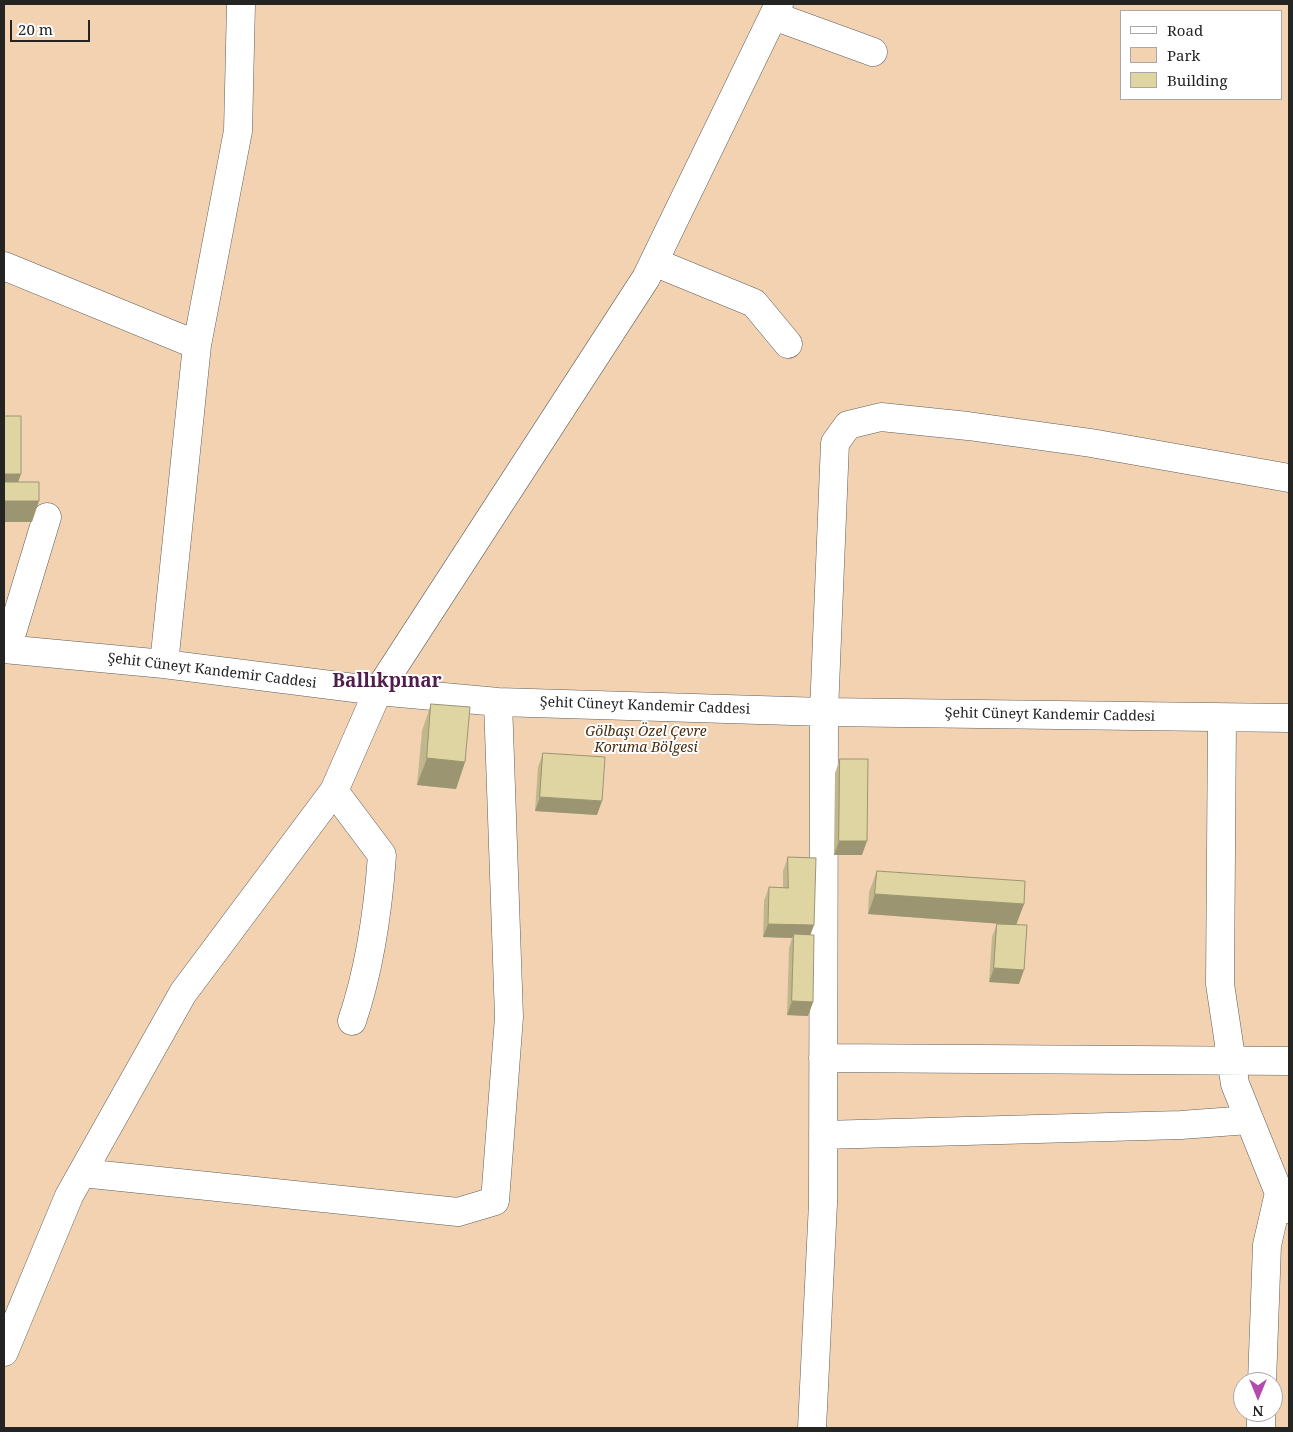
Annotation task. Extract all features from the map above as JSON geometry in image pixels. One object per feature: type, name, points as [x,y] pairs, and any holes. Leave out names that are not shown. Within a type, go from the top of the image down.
[{"type":"street","points":[[164,664],[197,345],[238,131],[241,4]]},
{"type":"street","points":[[4,1352],[68,1196],[183,993],[334,791],[378,691],[646,278],[776,10],[873,52]]},
{"type":"street","points":[[654,262],[754,303],[788,344]]},
{"type":"street","points":[[4,266],[197,345]]},
{"type":"street","points":[[812,1428],[823,1203],[824,712],[835,443],[848,425],[881,417],[968,426],[1091,443],[1289,478]]},
{"type":"street","points":[[5,649],[47,517]]},
{"type":"street","name":"Şehit Cüneyt Kandemir Caddesi","points":[[5,649],[164,664],[378,691],[498,702],[824,712],[1289,718]]},
{"type":"street","points":[[82,1173],[458,1212],[495,1201],[509,1017],[498,702]]},
{"type":"street","points":[[1222,718],[1220,984],[1235,1084],[1284,1201],[1267,1245],[1262,1372]]},
{"type":"street","points":[[334,791],[382,855],[379,902],[361,996],[352,1021]]},
{"type":"street","points":[[823,1058],[1289,1061]]},
{"type":"street","points":[[823,1135],[1181,1125],[1249,1120]]},
{"type":"green space","name":"Gölbaşı Özel Çevre Koruma Bölgesi","points":[[4,4],[1289,4],[1289,1428],[4,1428]]},
{"type":"building","points":[[4,416],[21,416],[21,474],[4,474]]},
{"type":"building","points":[[4,482],[39,482],[39,501],[4,501]]},
{"type":"building","points":[[431,704],[470,707],[465,762],[427,758]]},
{"type":"building","points":[[543,753],[605,757],[602,801],[540,797]]},
{"type":"building","points":[[840,759],[868,759],[867,841],[839,841]]},
{"type":"building","points":[[788,857],[816,858],[814,925],[768,924],[769,887],[788,888]]},
{"type":"building","points":[[877,871],[1025,881],[1024,904],[875,894]]},
{"type":"building","points":[[997,924],[1027,925],[1024,970],[994,968]]},
{"type":"building","points":[[794,934],[814,935],[813,1002],[792,1001]]},
{"type":"district","name":"Ballıkpınar","points":[[387,682]]}]
